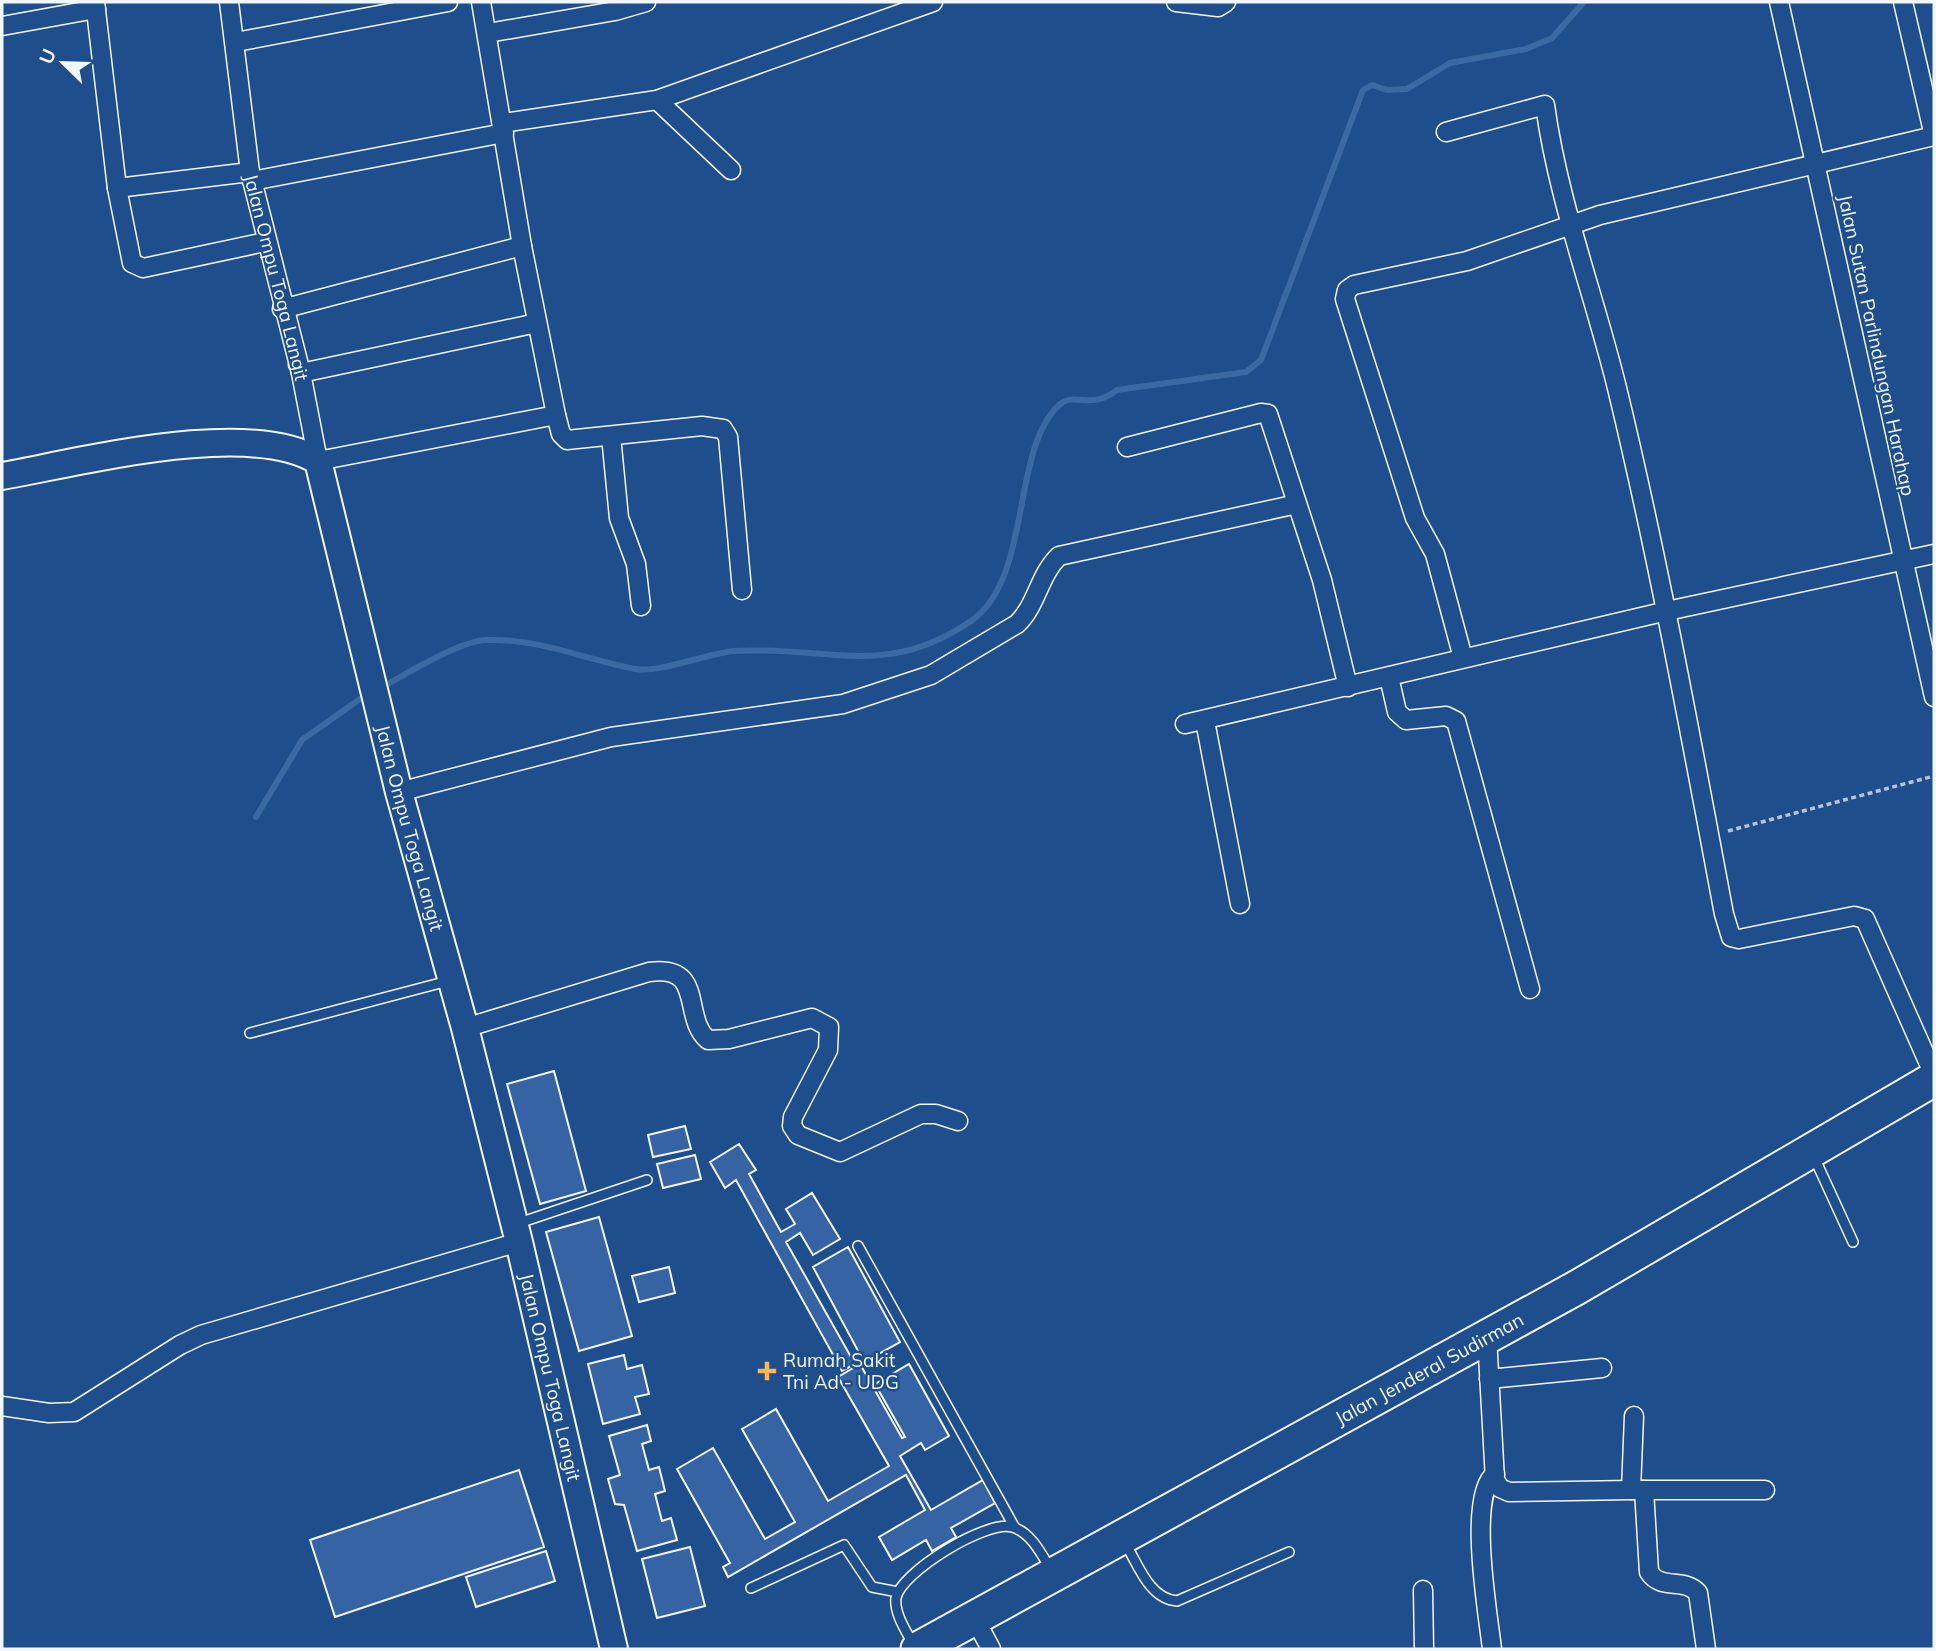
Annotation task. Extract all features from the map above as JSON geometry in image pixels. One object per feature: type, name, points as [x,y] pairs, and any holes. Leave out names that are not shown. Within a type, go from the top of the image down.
[{"type":"highway","name":"Jalan Jenderal Sudirman","points":[[917,1649],[1487,1337],[1811,1151],[1934,1077]]},
{"type":"main road","points":[[2,476],[204,442],[282,446],[318,461]]},
{"type":"main road","name":"Jalan Ompu Toga Langit","points":[[318,461],[399,792],[465,1028],[517,1233],[614,1649]]},
{"type":"street","name":"Jalan Ompu Toga Langit","points":[[229,2],[251,176],[282,309],[301,373],[318,461]]},
{"type":"street","points":[[236,42],[448,2]]},
{"type":"street","points":[[481,2],[537,323],[562,437],[567,440],[719,426],[726,432],[743,590]]},
{"type":"street","points":[[488,33],[615,11],[646,2]]},
{"type":"street","points":[[117,188],[251,176],[657,100],[933,2]]},
{"type":"street","points":[[1176,2],[1218,7],[1226,2]]},
{"type":"street","name":"Jalan Sutan Parlindungan Harahap","points":[[1779,2],[1934,697]]},
{"type":"street","points":[[1463,658],[1435,554],[1415,518],[1364,363],[1345,294],[1354,285],[1467,261],[1571,224],[1816,161],[1934,135],[1903,2]]},
{"type":"street","points":[[2,26],[95,5],[117,188],[130,260],[139,267],[265,242]]},
{"type":"street","points":[[657,100],[731,170]]},
{"type":"street","points":[[1446,132],[1545,105],[1571,224],[1616,386],[1667,611],[1724,914],[1733,939],[1854,916],[1865,919],[1934,1077]]},
{"type":"street","points":[[282,309],[523,246]]},
{"type":"street","points":[[301,373],[537,323]]},
{"type":"street","points":[[1127,447],[1266,413],[1272,419],[1322,580],[1348,687]]},
{"type":"street","points":[[318,461],[556,415]]},
{"type":"street","points":[[611,436],[619,519],[636,564],[641,606]]},
{"type":"street","points":[[399,792],[611,737],[843,704],[881,692],[931,675],[1017,624],[1029,613],[1051,564],[1059,556],[1297,504]]},
{"type":"street","points":[[1185,724],[1667,611],[1934,554]]},
{"type":"street","points":[[1389,677],[1397,712],[1405,720],[1446,716],[1457,721],[1530,989]]},
{"type":"street","points":[[1205,721],[1240,904]]},
{"type":"street","points":[[465,1028],[649,972],[669,971],[676,973],[686,984],[701,1032],[708,1040],[729,1039],[812,1018],[829,1027],[828,1051],[793,1117],[792,1126],[798,1135],[840,1152],[921,1114],[936,1114],[958,1121]]},
{"type":"street","points":[[2,1406],[49,1413],[74,1412],[180,1345],[201,1335],[517,1233]]},
{"type":"street","points":[[1487,1337],[1495,1474],[1497,1484],[1509,1492],[1765,1490]]},
{"type":"street","points":[[1489,1379],[1602,1368]]},
{"type":"street","points":[[1634,1416],[1637,1490],[1649,1572],[1658,1581],[1687,1584],[1698,1593],[1706,1649]]},
{"type":"street","points":[[1492,1649],[1479,1520],[1483,1491],[1495,1474]]},
{"type":"street","points":[[1423,1590],[1424,1649]]},
{"type":"street","points":[[975,1619],[991,1649]]},
{"type":"lane","points":[[250,1033],[450,980]]},
{"type":"lane","points":[[1811,1151],[1853,1242]]},
{"type":"lane","points":[[517,1233],[648,1180]]},
{"type":"lane","points":[[858,1246],[1016,1528],[1039,1549],[1054,1575]]},
{"type":"lane","points":[[917,1649],[900,1620],[896,1603],[898,1592],[906,1578],[949,1549],[995,1526],[1016,1528]]},
{"type":"lane","points":[[1122,1538],[1155,1592],[1167,1600],[1177,1601],[1289,1552]]},
{"type":"lane","points":[[751,1588],[844,1545],[872,1587],[898,1592]]},
{"type":"path","points":[[1709,836],[1934,776]]},
{"type":"building","points":[[554,1071],[586,1191],[540,1204],[507,1084]]},
{"type":"building","points":[[685,1126],[691,1149],[653,1157],[648,1135]]},
{"type":"building","points":[[739,1144],[756,1170],[749,1174],[781,1232],[795,1224],[786,1209],[812,1193],[840,1239],[813,1255],[800,1233],[786,1242],[855,1364],[842,1371],[736,1180],[725,1188],[710,1162]]},
{"type":"building","points":[[695,1155],[701,1179],[663,1188],[657,1164]]},
{"type":"building","points":[[599,1217],[632,1336],[579,1351],[546,1232]]},
{"type":"building","points":[[848,1247],[900,1342],[864,1362],[813,1267]]},
{"type":"building","points":[[669,1267],[675,1293],[639,1302],[632,1276]]},
{"type":"building","points":[[624,1355],[627,1369],[642,1365],[649,1394],[635,1397],[640,1414],[603,1424],[588,1364]]},
{"type":"building","points":[[860,1364],[902,1438],[905,1437],[875,1384],[909,1364],[949,1436],[925,1450],[921,1443],[900,1456],[931,1510],[983,1480],[995,1503],[951,1528],[956,1537],[932,1551],[926,1540],[892,1560],[879,1537],[925,1510],[906,1475],[728,1577],[723,1567],[730,1563],[677,1469],[713,1448],[765,1539],[795,1522],[742,1429],[776,1409],[828,1501],[889,1466],[838,1377]]},
{"type":"building","points":[[647,1425],[651,1441],[642,1444],[649,1470],[659,1467],[665,1491],[655,1494],[662,1521],[671,1518],[677,1540],[637,1551],[624,1505],[615,1504],[608,1479],[620,1475],[609,1436]]},
{"type":"building","points":[[519,1470],[544,1547],[335,1617],[310,1540]]},
{"type":"building","points":[[690,1547],[705,1606],[657,1618],[642,1559]]},
{"type":"building","points":[[546,1551],[555,1581],[476,1607],[466,1577]]},
{"type":"waterway","points":[[380,688],[447,652],[486,640],[525,642],[617,665],[646,669],[735,651],[883,655],[911,650],[940,639],[971,621],[991,601],[1004,576],[1033,452],[1044,426],[1059,405],[1071,400],[1099,399],[1117,390],[1246,372],[1261,360],[1363,90],[1372,85],[1387,90],[1407,89],[1450,63],[1526,49],[1552,38],[1584,2]]},
{"type":"waterway","points":[[256,817],[302,740],[367,694]]},
{"type":"place","name":"Rumah Sakit Tni Ad - UDG","points":[[767,1371]]}]
